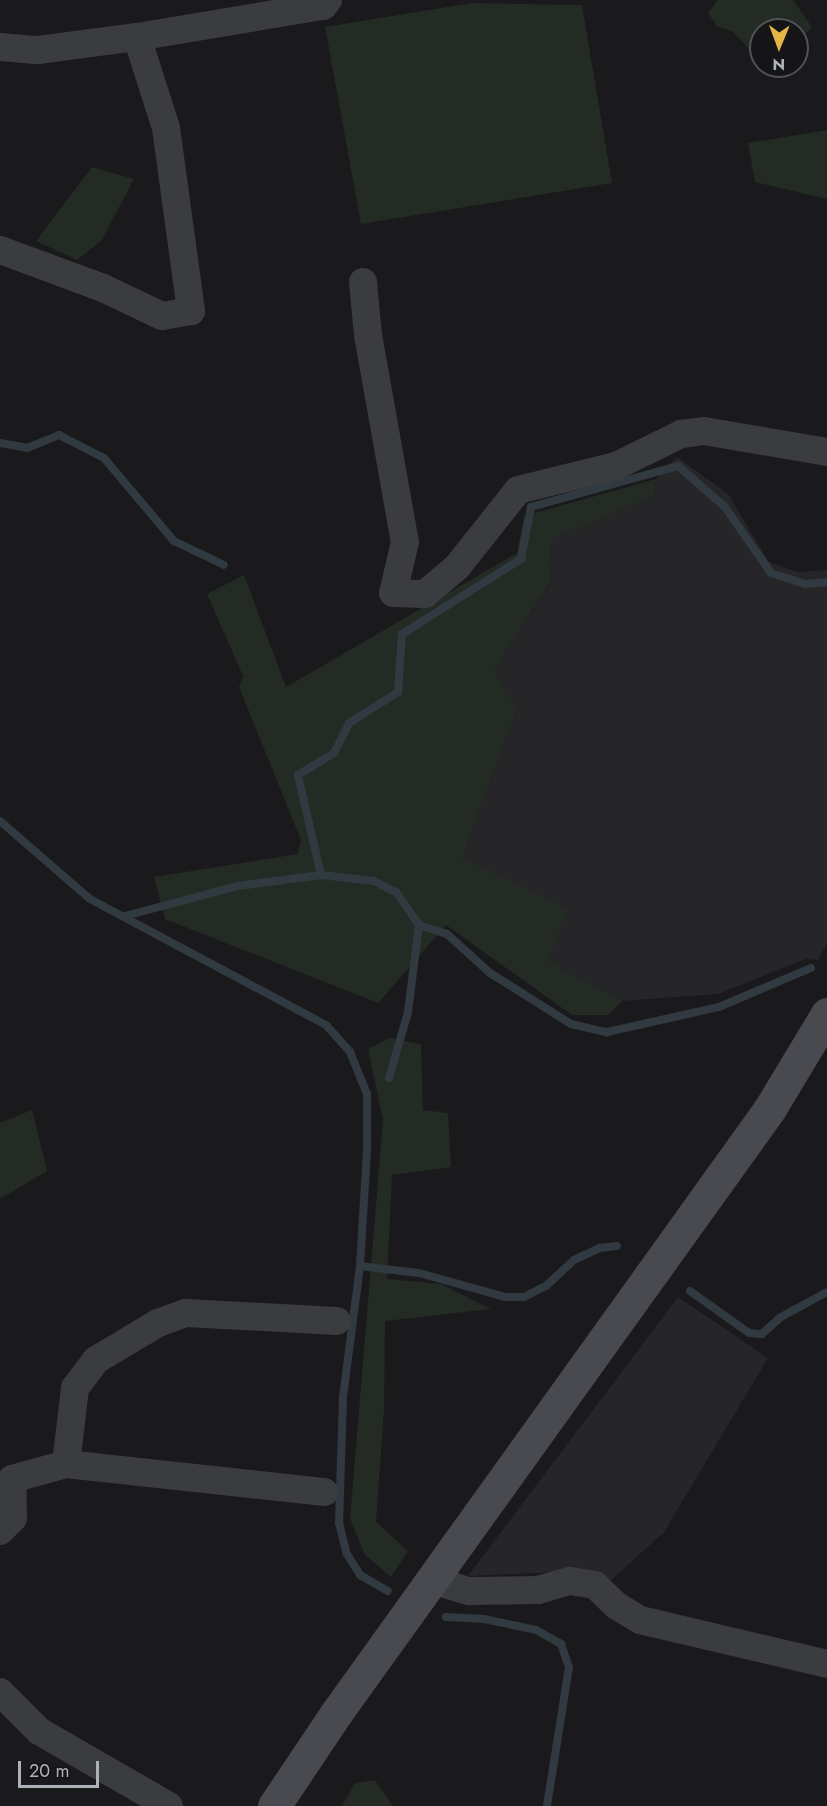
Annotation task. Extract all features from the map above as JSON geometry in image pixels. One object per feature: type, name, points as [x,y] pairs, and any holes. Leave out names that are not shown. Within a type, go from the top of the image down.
[{"type":"street","points":[[0,47],[38,50],[137,37],[323,6],[328,0]]},
{"type":"street","points":[[0,250],[104,288],[162,316],[191,311],[166,128],[137,37]]},
{"type":"street","points":[[363,282],[368,335],[405,542],[393,593],[424,594],[457,567],[518,490],[616,465],[681,434],[704,431],[827,452]]},
{"type":"street","points":[[274,1806],[432,1580],[769,1110],[827,1014]]},
{"type":"street","points":[[66,1464],[75,1388],[96,1360],[158,1323],[186,1313],[337,1321]]},
{"type":"street","points":[[0,1531],[13,1518],[12,1479],[66,1464],[324,1492]]},
{"type":"street","points":[[432,1580],[469,1592],[538,1590],[570,1581],[595,1585],[617,1606],[640,1620],[827,1664]]},
{"type":"street","points":[[0,1692],[39,1731],[169,1806]]},
{"type":"shaded area","points":[[718,0],[793,0],[806,18],[749,18],[749,49],[733,32],[717,26],[708,13]]},
{"type":"shaded area","points":[[472,3],[582,5],[612,183],[361,224],[325,27]]},
{"type":"shaded area","points":[[827,130],[827,199],[755,182],[748,143]]},
{"type":"shaded area","points":[[92,167],[134,179],[102,240],[77,260],[36,241]]},
{"type":"shaded area","points":[[677,457],[728,494],[769,562],[797,572],[827,570],[827,943],[818,960],[806,959],[718,994],[622,1001],[548,960],[462,858],[517,709],[494,671],[550,585],[552,540],[654,496],[656,479]]},
{"type":"shaded area","points":[[656,479],[654,496],[552,540],[550,584],[494,671],[517,709],[462,858],[568,909],[548,960],[622,1001],[608,1015],[572,1015],[446,925],[378,1003],[165,919],[154,877],[298,854],[301,840],[239,687],[243,676],[207,594],[244,575],[286,687],[517,553],[524,516]]},
{"type":"shaded area","points":[[390,1038],[421,1044],[423,1110],[448,1113],[451,1167],[392,1175],[387,1279],[441,1284],[491,1309],[385,1321],[384,1410],[376,1522],[408,1551],[391,1577],[365,1555],[350,1519],[383,1120],[368,1049]]},
{"type":"shaded area","points":[[32,1110],[47,1171],[0,1199],[0,1123]]},
{"type":"shaded area","points":[[678,1297],[768,1358],[664,1532],[610,1581],[586,1571],[468,1576]]},
{"type":"shaded area","points":[[375,1780],[393,1806],[342,1806],[355,1783]]},
{"type":"waterway","points":[[0,443],[27,448],[59,435],[104,458],[174,541],[224,565]]},
{"type":"waterway","points":[[321,875],[298,775],[334,753],[349,723],[398,692],[402,634],[521,559],[531,507],[678,466],[725,507],[771,573],[805,584],[827,582]]},
{"type":"waterway","points":[[0,821],[90,899],[326,1025],[350,1052],[367,1094],[367,1151],[360,1266],[343,1397],[339,1523],[347,1554],[360,1575],[388,1591]]},
{"type":"waterway","points":[[125,916],[238,886],[321,875],[374,881],[396,892],[419,925],[447,934],[490,973],[571,1024],[607,1032],[719,1007],[811,968]]},
{"type":"waterway","points":[[389,1078],[408,1012],[419,925]]},
{"type":"waterway","points":[[360,1266],[419,1273],[505,1297],[524,1297],[546,1286],[574,1260],[600,1248],[617,1246]]},
{"type":"waterway","points":[[690,1291],[749,1333],[762,1334],[781,1317],[827,1292]]},
{"type":"waterway","points":[[446,1617],[484,1619],[536,1630],[561,1644],[569,1667],[547,1806]]}]
